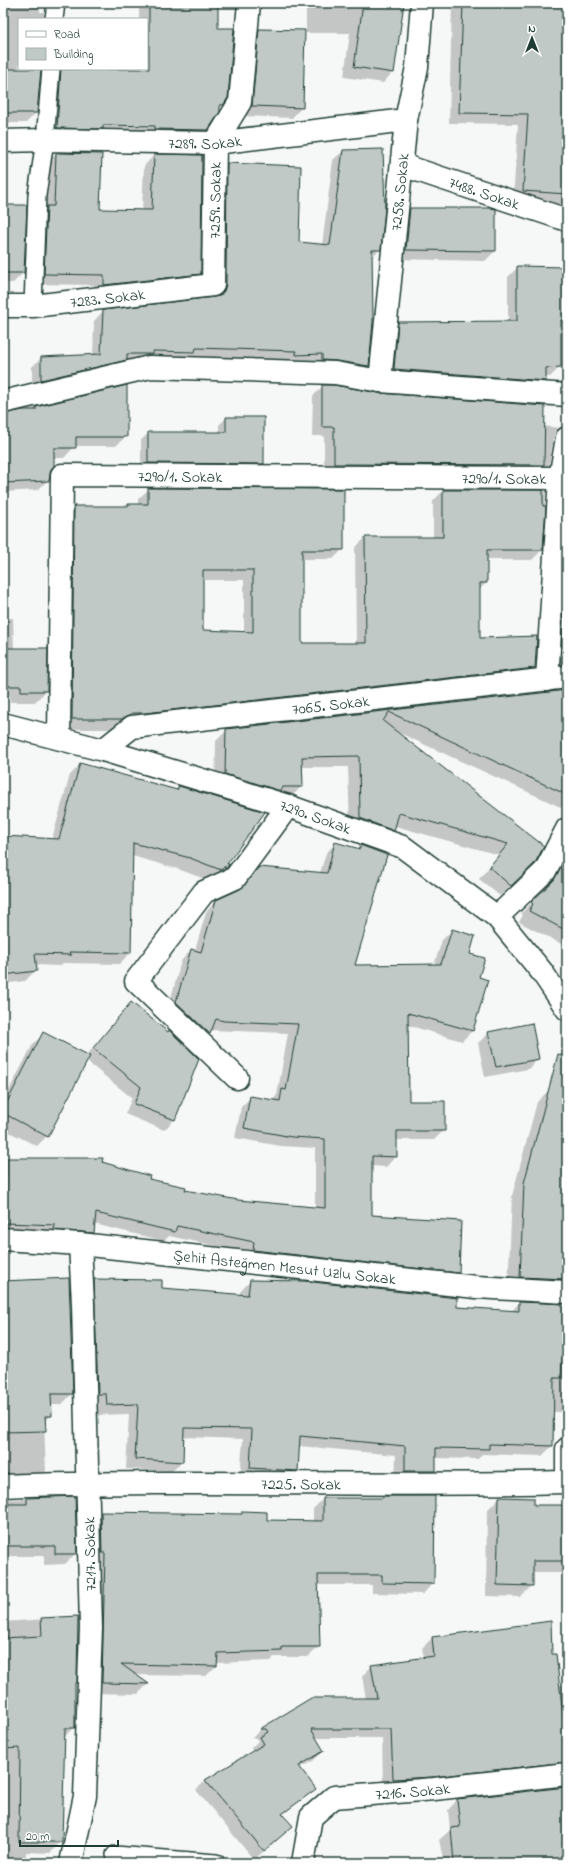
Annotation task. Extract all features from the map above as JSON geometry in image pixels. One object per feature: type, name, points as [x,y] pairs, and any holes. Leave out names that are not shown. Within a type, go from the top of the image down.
[{"type":"street","name":"7259. Sokak","points":[[213,285],[215,143],[240,102],[249,3]]},
{"type":"street","name":"7258. Sokak","points":[[380,381],[406,120],[417,67],[422,3]]},
{"type":"street","name":"7289. Sokak","points":[[3,141],[45,140],[215,143],[406,120]]},
{"type":"street","name":"7488. Sokak","points":[[402,165],[567,220]]},
{"type":"street","name":"7283. Sokak","points":[[3,306],[33,306],[213,285]]},
{"type":"street","points":[[3,402],[150,367],[335,373],[380,381],[567,395]]},
{"type":"street","points":[[557,678],[560,478],[567,438]]},
{"type":"street","name":"7290/1. Sokak","points":[[59,738],[62,475],[560,478]]},
{"type":"street","name":"7065. Sokak","points":[[103,750],[132,726],[557,678]]},
{"type":"street","name":"7290. Sokak","points":[[3,724],[103,750],[288,806],[403,847],[497,917],[542,972],[567,1009]]},
{"type":"street","points":[[237,1078],[136,981],[204,892],[235,878],[288,806]]},
{"type":"street","points":[[497,917],[545,871],[567,828]]},
{"type":"street","name":"Şehit Asteğmen Mesut Uzlu Sokak","points":[[3,1239],[80,1244],[476,1287],[567,1292]]},
{"type":"street","name":"7217. Sokak","points":[[71,1863],[85,1796],[91,1628],[83,1304],[80,1244]]},
{"type":"street","name":"7225. Sokak","points":[[3,1486],[88,1483],[497,1484],[567,1482],[567,1449]]},
{"type":"street","name":"7216. Sokak","points":[[303,1863],[311,1817],[334,1797],[434,1789],[567,1774]]},
{"type":"lane","points":[[54,18],[56,3]]},
{"type":"lane","points":[[33,306],[37,195],[45,140],[50,70]]},
{"type":"lane","points":[[115,1855],[216,1863]]},
{"type":"building","points":[[149,3],[218,3],[218,28],[234,28],[228,98],[223,105],[220,105],[220,112],[208,130],[155,129],[155,126],[103,125],[103,129],[57,128],[61,70],[149,69]]},
{"type":"building","points":[[363,3],[404,3],[394,73],[354,67]]},
{"type":"building","points":[[463,3],[567,3],[567,194],[523,191],[528,114],[459,113]]},
{"type":"building","points":[[259,29],[305,30],[303,108],[252,106]]},
{"type":"building","points":[[3,69],[41,70],[37,113],[3,113]]},
{"type":"building","points":[[383,149],[385,208],[381,250],[372,250],[373,322],[369,366],[322,360],[322,354],[296,355],[296,351],[196,348],[195,352],[153,351],[153,354],[127,354],[127,360],[41,380],[41,357],[101,354],[103,310],[220,296],[226,285],[227,163],[301,166],[299,242],[330,245],[343,150]]},
{"type":"building","points":[[56,153],[102,154],[100,209],[152,210],[154,154],[202,155],[201,274],[104,285],[104,275],[44,274],[47,206],[54,206]]},
{"type":"building","points":[[3,205],[27,205],[24,273],[3,273]]},
{"type":"building","points":[[410,208],[496,209],[496,251],[406,250]]},
{"type":"building","points":[[517,266],[566,267],[566,320],[561,320],[561,367],[546,368],[546,381],[394,369],[398,322],[517,321]]},
{"type":"building","points":[[127,385],[127,437],[76,437],[76,448],[54,448],[54,466],[51,469],[49,481],[3,483],[3,414],[23,410],[36,410],[36,407]]},
{"type":"building","points":[[322,385],[334,385],[379,393],[545,406],[544,465],[334,464],[334,427],[322,427]]},
{"type":"building","points":[[226,417],[264,417],[264,464],[148,463],[148,432],[226,432]]},
{"type":"building","points":[[148,488],[344,489],[344,550],[302,550],[302,643],[366,643],[365,537],[443,537],[443,490],[543,490],[543,506],[546,506],[543,550],[487,550],[487,583],[480,583],[480,638],[537,636],[535,668],[145,713],[132,713],[122,719],[72,719],[74,506],[128,506],[128,504],[148,504]],"holes":[[[203,570],[253,570],[253,632],[203,630]]]},
{"type":"building","points":[[562,636],[567,636],[567,665],[560,665]]},
{"type":"building","points":[[3,648],[48,648],[47,691],[21,691],[21,686],[3,686]]},
{"type":"building","points":[[567,690],[567,795],[389,712],[383,721],[544,846],[535,863],[511,886],[489,867],[508,844],[399,813],[394,831],[360,818],[359,756],[302,757],[303,787],[283,787],[281,791],[225,774],[226,729]]},
{"type":"building","points":[[80,763],[177,790],[179,786],[265,812],[227,864],[229,864],[227,868],[225,869],[225,866],[221,870],[190,858],[133,843],[131,953],[69,952],[72,955],[35,954],[37,971],[3,975],[3,836],[59,839]]},
{"type":"building","points":[[335,842],[360,849],[360,845],[387,855],[355,965],[441,964],[452,929],[475,936],[470,954],[485,958],[479,977],[488,980],[473,1031],[408,1013],[409,1101],[445,1101],[445,1131],[397,1131],[397,1157],[372,1156],[372,1215],[461,1221],[459,1273],[253,1250],[254,1242],[177,1226],[175,1232],[96,1213],[94,1233],[54,1230],[55,1225],[6,1223],[7,1158],[103,1158],[102,1162],[150,1176],[149,1179],[186,1187],[185,1190],[238,1200],[325,1208],[325,1139],[292,1137],[244,1128],[250,1096],[280,1101],[282,1089],[286,1090],[298,1024],[224,1021],[216,1019],[210,1034],[176,1002],[191,949],[201,952],[216,900],[240,889],[259,867],[327,873]]},
{"type":"building","points":[[564,861],[567,863],[567,931],[529,911],[533,904],[531,902],[554,880]]},
{"type":"building","points":[[131,1002],[168,1032],[169,1030],[199,1059],[175,1120],[134,1104],[141,1087],[93,1048]]},
{"type":"building","points":[[532,1023],[539,1059],[496,1067],[488,1032]]},
{"type":"building","points":[[43,1032],[90,1056],[48,1137],[3,1113],[3,1110]]},
{"type":"building","points":[[558,1054],[567,1056],[567,1279],[520,1277],[524,1183]]},
{"type":"building","points":[[69,1278],[73,1394],[51,1394],[52,1416],[45,1416],[46,1431],[3,1432],[3,1281]]},
{"type":"building","points":[[94,1279],[162,1280],[162,1288],[248,1295],[250,1280],[304,1281],[457,1298],[457,1307],[519,1311],[519,1302],[566,1304],[561,1378],[554,1378],[553,1446],[489,1444],[489,1449],[436,1448],[436,1471],[405,1471],[405,1446],[300,1436],[298,1471],[250,1468],[252,1429],[184,1428],[183,1462],[135,1459],[138,1404],[107,1405],[106,1394],[98,1394]]},
{"type":"building","points":[[75,1496],[77,1554],[55,1554],[55,1546],[3,1546],[3,1504],[27,1504],[27,1498]]},
{"type":"building","points":[[383,1496],[435,1496],[434,1584],[382,1583],[382,1575],[318,1575],[320,1647],[282,1647],[282,1651],[218,1653],[217,1666],[121,1664],[149,1684],[102,1683],[105,1553],[102,1553],[101,1512],[242,1514],[242,1511],[267,1512],[267,1520],[323,1521],[323,1498],[383,1498]]},
{"type":"building","points":[[499,1497],[534,1498],[534,1505],[567,1505],[567,1561],[533,1561],[533,1586],[497,1585]]},
{"type":"building","points":[[78,1616],[77,1683],[75,1683],[75,1728],[65,1728],[62,1842],[19,1842],[20,1748],[3,1749],[3,1638],[42,1636],[41,1618]]},
{"type":"building","points":[[551,1621],[552,1654],[556,1654],[564,1724],[567,1724],[567,1762],[433,1777],[393,1779],[391,1729],[311,1729],[324,1751],[299,1766],[316,1789],[282,1814],[293,1826],[264,1851],[205,1780],[264,1744],[260,1737],[268,1732],[266,1729],[260,1729],[311,1698],[377,1698],[371,1665],[434,1656],[432,1637]]},
{"type":"building","points":[[567,1787],[567,1863],[454,1863],[451,1828],[460,1827],[457,1799]]}]
